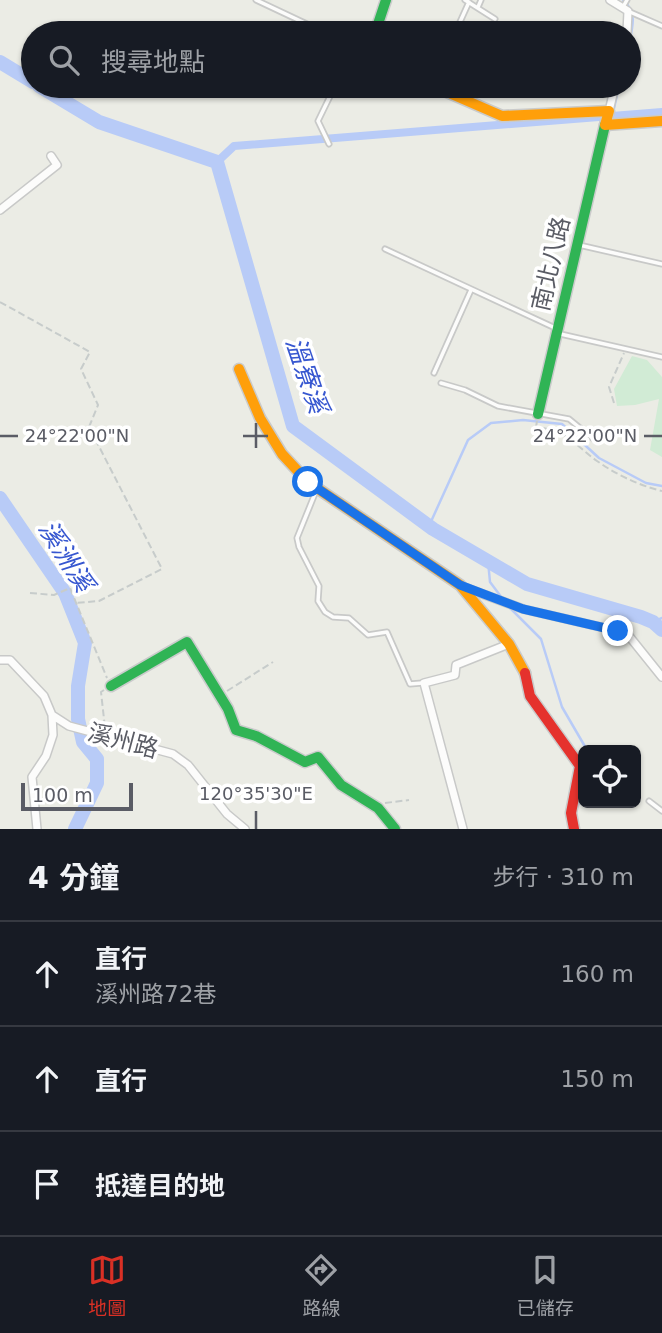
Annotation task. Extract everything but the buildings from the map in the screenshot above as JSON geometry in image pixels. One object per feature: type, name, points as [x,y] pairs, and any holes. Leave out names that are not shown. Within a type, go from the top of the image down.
[{"type":"street","points":[[379,21],[386,0]]},
{"type":"street","points":[[610,0],[626,6]]},
{"type":"street","points":[[461,98],[502,116],[609,111],[612,98]]},
{"type":"street","name":"南北八路","points":[[537,418],[609,111]]},
{"type":"street","points":[[605,125],[662,121]]},
{"type":"street","points":[[0,210],[57,165],[51,156]]},
{"type":"street","points":[[239,369],[260,418],[282,453],[317,488],[460,585],[523,609],[618,631],[629,636],[662,677]]},
{"type":"street","points":[[460,585],[523,665],[530,696],[580,766],[571,813],[573,829]]},
{"type":"street","points":[[111,686],[187,642],[220,695],[236,730],[256,736],[305,762],[318,757],[341,785],[378,808],[395,829]]},
{"type":"street","points":[[463,829],[424,683],[455,675],[456,665],[509,644]]},
{"type":"street","points":[[0,660],[10,660],[44,696],[52,715],[50,746],[32,777],[37,829]]},
{"type":"street","name":"溪州路","points":[[52,715],[69,726],[173,754],[188,765],[227,814],[245,829]]},
{"type":"lane","points":[[256,0],[301,21]]},
{"type":"lane","points":[[478,7],[481,0]]},
{"type":"lane","points":[[460,21],[467,1],[495,19]]},
{"type":"lane","points":[[626,6],[662,26]]},
{"type":"lane","points":[[329,98],[318,121],[329,144]]},
{"type":"lane","points":[[577,244],[662,264]]},
{"type":"lane","points":[[385,249],[553,327],[556,333],[662,357]]},
{"type":"lane","points":[[435,373],[471,289]]},
{"type":"lane","points":[[440,383],[537,418],[569,419],[596,441]]},
{"type":"lane","points":[[317,488],[297,538],[319,586],[318,601],[325,612],[333,617],[349,618],[368,635],[387,632],[410,684],[424,683]]},
{"type":"lane","points":[[649,801],[662,811]]},
{"type":"path","points":[[0,302],[90,352],[81,369],[97,405],[89,427],[162,569],[99,601],[76,603]]},
{"type":"path","points":[[614,403],[609,387],[626,349]]},
{"type":"path","points":[[537,418],[536,427],[556,429],[570,436],[596,461],[635,484],[662,491]]},
{"type":"path","points":[[30,593],[54,595],[70,588],[111,686],[101,692],[107,736]]},
{"type":"path","points":[[220,695],[274,662]]},
{"type":"path","points":[[378,808],[384,803],[410,800]]},
{"type":"green space","points":[[632,356],[647,360],[662,377],[662,457],[650,450],[659,399],[617,406],[614,389]]},
{"type":"waterway","points":[[623,0],[630,9],[633,21]]},
{"type":"waterway","name":"溫寮溪","points":[[0,62],[21,75]]},
{"type":"waterway","name":"溫寮溪","points":[[59,98],[99,122],[217,162],[293,426],[433,529],[527,584],[641,617],[662,630]]},
{"type":"waterway","points":[[613,113],[616,98]]},
{"type":"waterway","points":[[217,162],[234,146],[662,112]]},
{"type":"waterway","points":[[429,526],[468,440],[491,423],[523,420],[562,424],[599,458],[646,483],[662,486]]},
{"type":"waterway","name":"溪洲溪","points":[[0,498],[65,593],[85,643],[78,686],[78,719],[83,742],[97,759],[97,783],[75,829]]},
{"type":"waterway","points":[[488,561],[490,582],[502,598]]},
{"type":"waterway","points":[[508,606],[541,639],[562,707],[584,745]]},
{"type":"waterway","points":[[653,622],[662,618]]},
{"type":"waterway","points":[[576,809],[578,805]]},
{"type":"traffic: fast","points":[[379,21],[386,0]]},
{"type":"traffic: fast","points":[[538,414],[605,125]]},
{"type":"traffic: fast","points":[[111,686],[187,642],[228,709],[236,730],[256,736],[305,762],[318,757],[341,785],[378,808],[395,829]]},
{"type":"traffic: slow","points":[[461,98],[502,116],[609,111],[605,125],[662,121]]},
{"type":"traffic: slow","points":[[239,369],[260,418],[282,454],[308,482],[460,585],[509,644],[525,673]]},
{"type":"traffic: jam","points":[[525,673],[530,696],[580,766],[571,813],[574,829]]},
{"type":"route","points":[[308,482],[460,585],[523,609],[618,631]]}]
